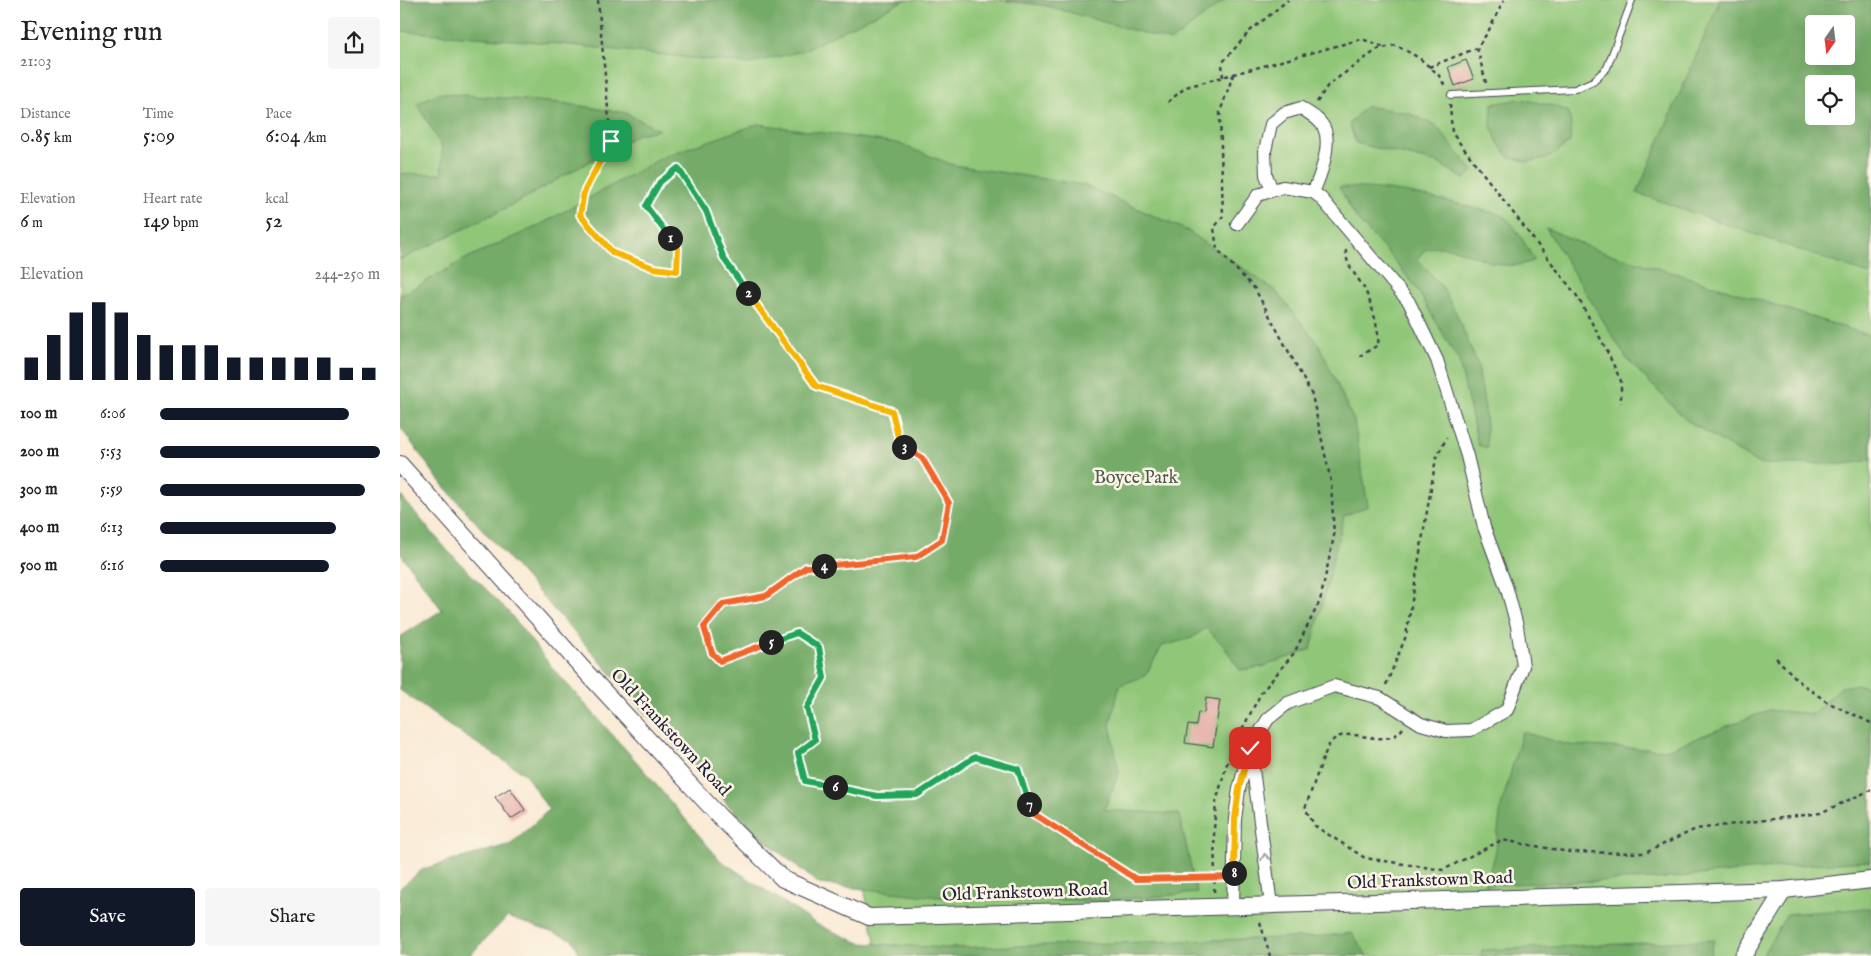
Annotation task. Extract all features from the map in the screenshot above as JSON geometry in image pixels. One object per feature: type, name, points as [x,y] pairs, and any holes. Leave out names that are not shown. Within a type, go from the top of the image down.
[{"type":"street","points":[[1272,190],[1266,175],[1265,151],[1271,124],[1284,112],[1301,108],[1318,119],[1325,130],[1326,146],[1320,178],[1313,192]]},
{"type":"street","points":[[1233,906],[1235,819],[1239,789],[1250,748],[1268,719],[1288,703],[1334,686],[1380,698],[1421,724],[1446,732],[1471,730],[1508,710],[1523,666],[1517,626],[1507,589],[1484,527],[1467,456],[1456,420],[1437,360],[1409,302],[1321,198],[1313,192],[1283,187],[1258,195],[1237,224]]},
{"type":"street","name":"Old Frankstown Road","points":[[400,464],[718,816],[783,879],[869,917],[1784,890],[1871,880]]},
{"type":"street","points":[[1250,748],[1263,906]]},
{"type":"street","points":[[1743,956],[1784,890]]},
{"type":"lane","points":[[1451,95],[1575,90],[1593,81],[1607,68],[1632,0]]},
{"type":"path","points":[[598,0],[611,141],[584,192],[580,215],[613,253],[654,268],[677,271],[678,248],[646,206],[660,182],[678,168],[706,211],[724,259],[816,386],[892,411],[900,445],[922,458],[949,503],[942,540],[916,557],[806,567],[766,596],[723,604],[704,627],[712,653],[720,661],[797,633],[819,647],[824,678],[807,708],[815,740],[798,753],[805,781],[877,796],[917,795],[975,757],[1018,769],[1031,812],[1136,879],[1234,877]]},
{"type":"path","points":[[1223,77],[1222,63],[1250,31],[1288,0]]},
{"type":"path","points":[[1429,67],[1477,48],[1488,32],[1504,0]]},
{"type":"path","points":[[1168,102],[1186,87],[1362,39],[1386,47]]},
{"type":"path","points":[[1309,114],[1328,85],[1378,49],[1396,46],[1419,58],[1438,74],[1451,95],[1452,133],[1577,296],[1621,381],[1621,403]]},
{"type":"path","points":[[1477,48],[1489,93]]},
{"type":"path","points":[[1210,907],[1215,877],[1214,830],[1216,802],[1228,760],[1261,693],[1294,653],[1320,601],[1334,536],[1331,482],[1312,395],[1254,289],[1217,250],[1214,228],[1223,216],[1220,112],[1233,75]]},
{"type":"path","points":[[1353,237],[1346,244],[1346,259],[1365,290],[1379,336],[1378,345],[1358,357]]},
{"type":"path","points":[[1380,698],[1406,636],[1436,458],[1456,420]]},
{"type":"path","points":[[1776,658],[1801,683],[1827,702],[1871,723]]},
{"type":"path","points":[[1411,717],[1399,734],[1390,739],[1341,735],[1330,742],[1306,808],[1315,826],[1365,858],[1443,870],[1502,840],[1568,852],[1645,853],[1696,829],[1820,813],[1871,790]]},
{"type":"path","points":[[1263,906],[1270,956]]},
{"type":"green space","name":"Boyce Park","points":[[400,0],[1871,0],[1871,956],[878,956],[864,888],[400,410]]},
{"type":"green space","points":[[400,0],[905,0],[802,51],[749,64],[550,43],[400,31]]},
{"type":"green space","points":[[1001,0],[1225,0],[1171,41],[1047,6]]},
{"type":"green space","points":[[1720,0],[1871,0],[1871,275],[1637,193]]},
{"type":"green space","points":[[438,93],[562,103],[626,113],[659,130],[638,134],[514,204],[400,260],[400,174],[442,174],[442,147],[417,104]]},
{"type":"green space","points":[[1521,99],[1555,106],[1569,112],[1571,126],[1570,142],[1550,157],[1528,162],[1509,157],[1498,143],[1491,126],[1492,104]]},
{"type":"green space","points":[[1366,106],[1408,113],[1436,126],[1473,171],[1464,179],[1438,163],[1356,143],[1349,124]]},
{"type":"green space","points":[[758,124],[897,143],[953,165],[1084,185],[1188,231],[1276,291],[1319,345],[1354,421],[1368,506],[1344,516],[1311,649],[1262,667],[1240,670],[1223,645],[1206,628],[1192,638],[1162,646],[1145,676],[1120,685],[1110,724],[1119,772],[1104,810],[1179,814],[1197,893],[1105,901],[937,897],[819,884],[748,827],[441,483],[400,427],[400,296],[469,257],[538,226],[665,156]]},
{"type":"green space","points":[[1339,187],[1408,193],[1497,214],[1503,216],[1511,223],[1528,249],[1534,260],[1519,265],[1491,262],[1452,248],[1440,247],[1426,250],[1417,259],[1442,287],[1458,317],[1478,366],[1485,409],[1487,448],[1478,445],[1459,361],[1415,286],[1356,218]]},
{"type":"green space","points":[[1546,228],[1596,250],[1681,275],[1871,336],[1871,460],[1846,464],[1759,464],[1686,420],[1627,359]]},
{"type":"green space","points":[[400,495],[447,550],[507,610],[551,666],[635,760],[720,860],[818,925],[860,943],[946,948],[1315,937],[1352,933],[1367,956],[581,956],[572,939],[507,917],[469,956],[400,956],[400,888],[423,869],[511,844],[549,810],[525,774],[448,725],[400,690],[400,637],[442,610],[400,553]]},
{"type":"green space","points":[[1855,685],[1871,687],[1871,861],[1814,864],[1656,879],[1484,885],[1495,856],[1501,807],[1522,732],[1568,745],[1666,750],[1769,710],[1813,714],[1841,687]]},
{"type":"green space","points":[[1871,908],[1871,956],[1762,956],[1787,914]]},
{"type":"green space","points":[[1714,940],[1710,956],[1481,956],[1482,950]]},
{"type":"building","points":[[1466,60],[1474,79],[1455,86],[1448,67]]},
{"type":"building","points":[[1206,698],[1220,700],[1213,747],[1185,743],[1188,725],[1196,726],[1198,712],[1204,713]]},
{"type":"building","points":[[510,788],[525,810],[511,819],[495,797]]},
{"type":"route","points":[[611,141],[584,192],[580,215],[613,253],[654,268],[677,271],[678,248],[646,206],[660,182],[678,168],[706,211],[724,259],[816,386],[892,411],[900,445],[922,458],[949,503],[942,540],[916,557],[806,567],[766,596],[723,604],[704,627],[712,653],[720,661],[797,633],[819,647],[824,678],[807,708],[815,740],[798,753],[805,781],[877,796],[917,795],[975,757],[1018,769],[1031,812],[1136,879],[1234,877],[1235,819],[1239,789],[1250,748]]}]
